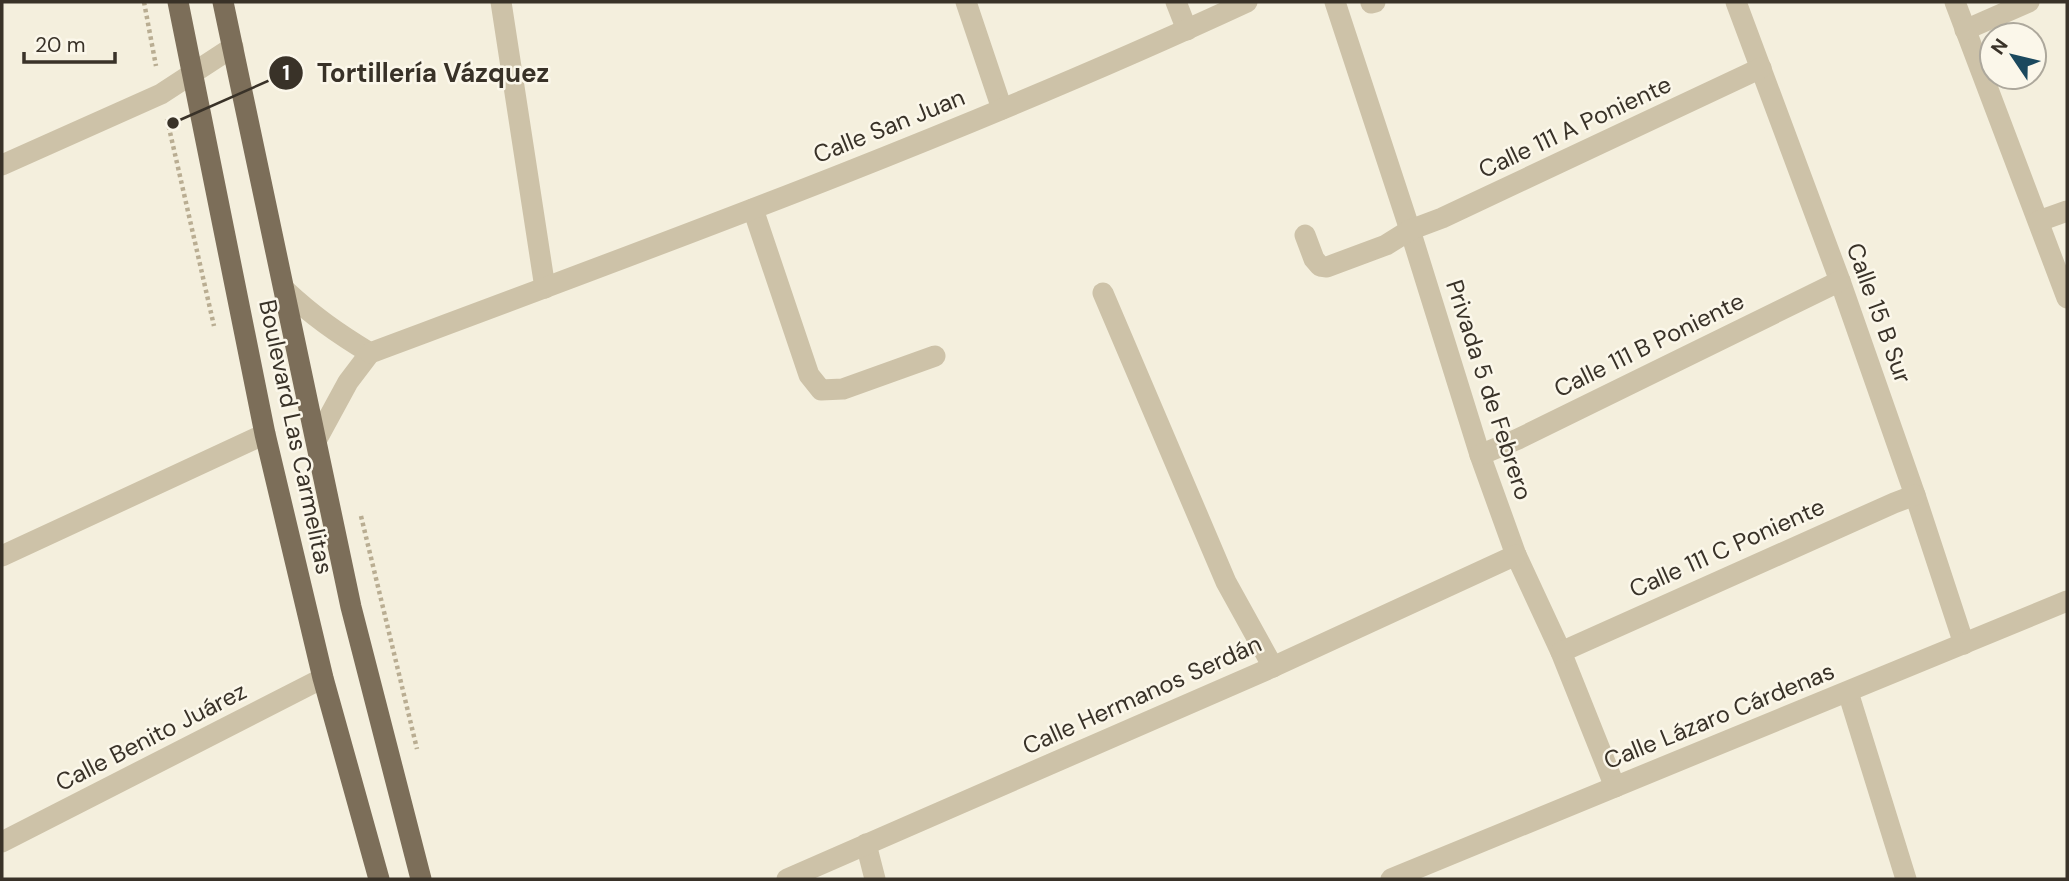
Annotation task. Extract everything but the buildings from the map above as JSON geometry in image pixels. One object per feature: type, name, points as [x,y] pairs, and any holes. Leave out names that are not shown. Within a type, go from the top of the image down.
[{"type":"main road","name":"Boulevard Las Carmelitas","points":[[178,2],[265,434],[323,678],[379,879]]},
{"type":"main road","name":"Boulevard Las Carmelitas","points":[[223,2],[351,607],[421,879]]},
{"type":"street","points":[[501,2],[545,288]]},
{"type":"street","points":[[966,2],[1002,109]]},
{"type":"street","points":[[1177,2],[1186,30]]},
{"type":"street","name":"Calle San Juan","points":[[370,353],[753,209],[1002,109],[1247,2]]},
{"type":"street","name":"Privada 5 de Febrero","points":[[1335,2],[1480,455],[1516,555],[1561,652],[1615,787]]},
{"type":"street","name":"Calle 15 B Sur","points":[[1737,2],[1840,281],[1964,644]]},
{"type":"street","points":[[1955,2],[2067,298]]},
{"type":"street","points":[[1965,30],[2029,2]]},
{"type":"street","points":[[4,157],[161,94],[233,47]]},
{"type":"street","name":"Calle 111 A Poniente","points":[[1305,235],[1314,259],[1320,266],[1327,267],[1386,244],[1410,230],[1442,218],[1761,68]]},
{"type":"street","points":[[753,209],[810,375],[821,390],[843,389],[934,356]]},
{"type":"street","points":[[2039,221],[2067,211]]},
{"type":"street","name":"Calle 111 B Poniente","points":[[1480,455],[1518,439],[1840,281]]},
{"type":"street","points":[[285,290],[313,316],[370,353],[348,382],[317,439]]},
{"type":"street","points":[[1103,293],[1226,582],[1273,667]]},
{"type":"street","points":[[2,556],[265,434]]},
{"type":"street","name":"Calle 111 C Poniente","points":[[1561,652],[1915,495]]},
{"type":"street","name":"Calle Hermanos Serdán","points":[[787,879],[1273,667],[1516,555]]},
{"type":"street","name":"Calle Lázaro Cárdenas","points":[[1391,879],[1425,873],[1615,787],[2067,601]]},
{"type":"street","name":"Calle Benito Juárez","points":[[2,842],[323,678]]},
{"type":"street","points":[[1847,692],[1906,879]]},
{"type":"street","points":[[866,844],[875,879]]},
{"type":"place","name":"Tortillería Vázquez","points":[[173,123]]}]
